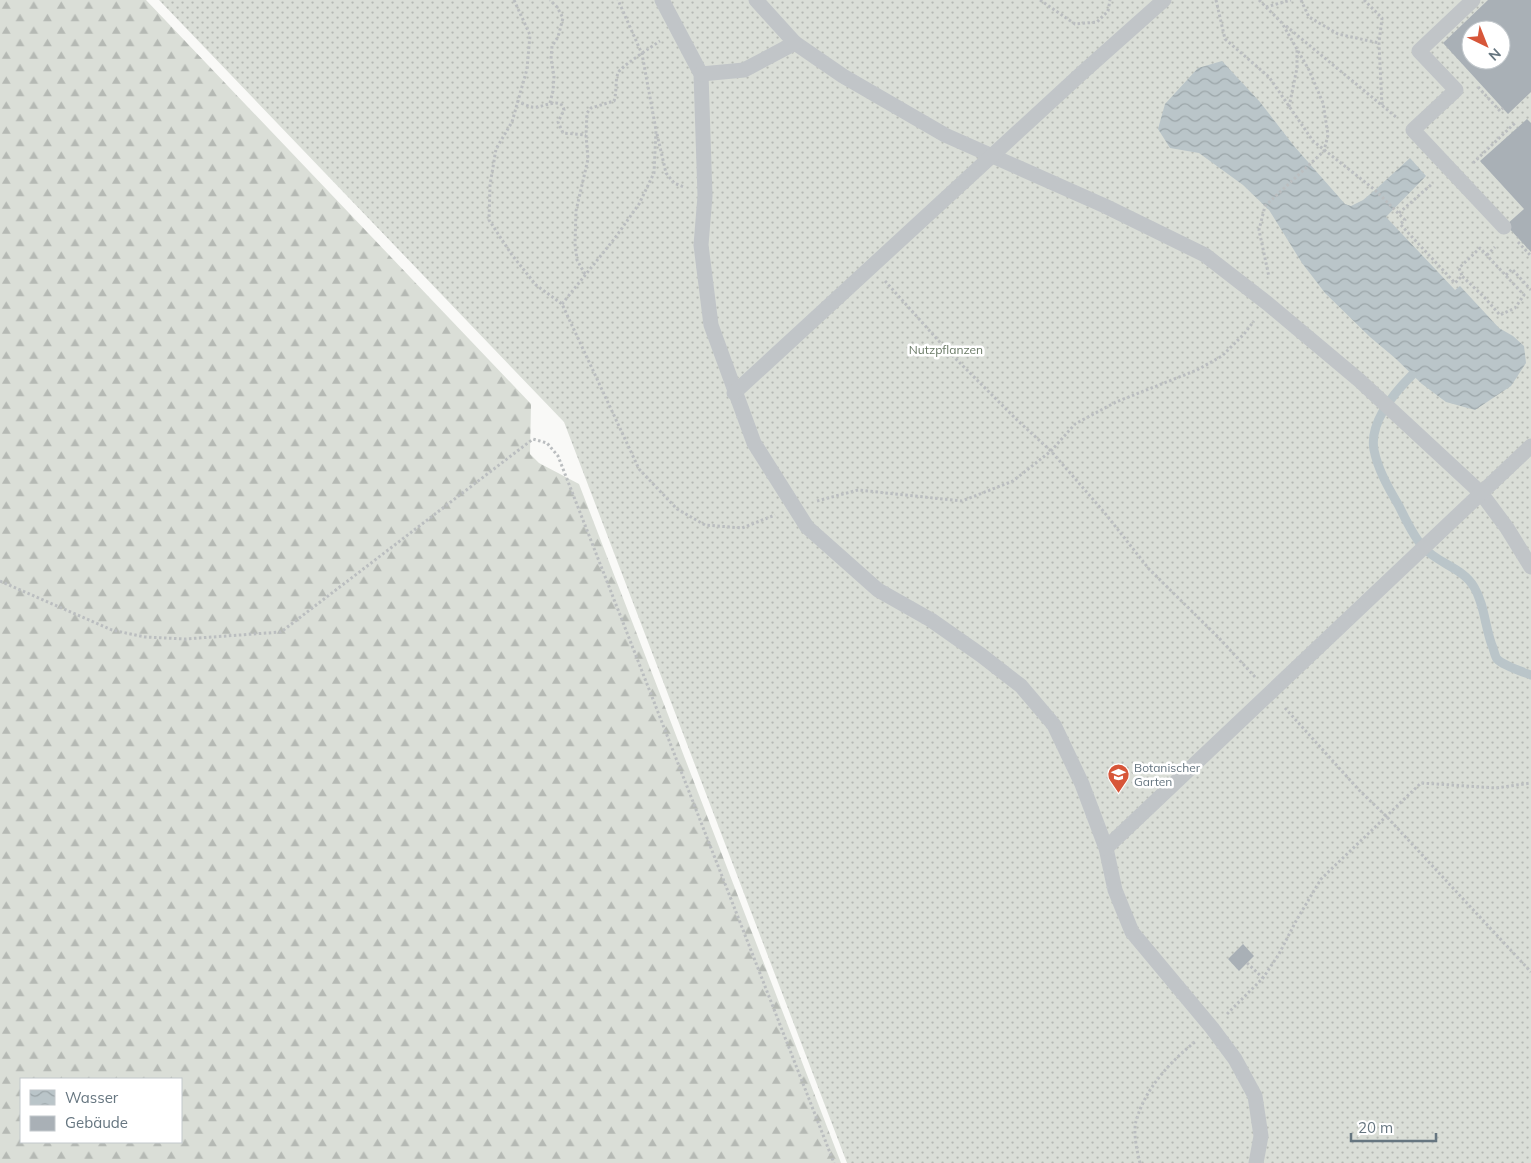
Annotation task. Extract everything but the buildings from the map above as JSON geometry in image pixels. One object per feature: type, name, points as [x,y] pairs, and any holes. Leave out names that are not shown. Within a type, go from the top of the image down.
[{"type":"lane","points":[[662,0],[701,74],[706,196],[700,245],[712,325],[734,393],[754,443],[807,526],[878,590],[931,620],[981,654],[1021,686],[1054,725],[1082,784],[1106,848],[1115,890],[1132,932],[1212,1028],[1235,1059],[1255,1096],[1261,1136],[1256,1163]]},
{"type":"lane","points":[[756,0],[795,43],[842,76],[945,135],[1145,225],[1205,255],[1267,303],[1359,380],[1481,493],[1507,528],[1531,567]]},
{"type":"lane","points":[[734,393],[1082,72],[1164,0]]},
{"type":"lane","points":[[1473,0],[1419,51],[1456,90],[1413,130],[1504,227]]},
{"type":"lane","points":[[701,74],[744,70],[795,43]]},
{"type":"lane","points":[[1106,848],[1531,446]]},
{"type":"path","points":[[514,0],[530,35],[527,69],[516,101],[512,122],[496,149],[490,186],[489,220],[512,256],[536,285],[562,304],[639,469],[678,509],[705,525],[742,528],[794,507],[858,490],[962,500],[1013,481],[1051,452],[1076,424],[1116,402],[1197,370],[1222,356],[1244,334],[1267,303],[1269,273],[1259,230],[1265,206],[1324,151],[1328,136],[1323,103],[1309,70],[1282,23]]},
{"type":"path","points":[[550,0],[557,7],[563,18],[558,37],[552,46],[551,59],[554,76],[550,103]]},
{"type":"path","points":[[618,0],[642,54],[666,173],[674,183]]},
{"type":"path","points":[[1040,0],[1075,24],[1097,22],[1108,11],[1110,0]]},
{"type":"path","points":[[1216,0],[1225,39],[1268,77],[1313,141],[1375,190],[1399,213],[1405,220],[1400,224],[1455,284],[1462,276]]},
{"type":"path","points":[[1259,0],[1282,23],[1413,130]]},
{"type":"path","points":[[1266,7],[1292,0]]},
{"type":"path","points":[[1301,0],[1309,17],[1338,34],[1379,43]]},
{"type":"path","points":[[1364,0],[1382,18],[1379,43],[1382,106]]},
{"type":"path","points":[[1289,107],[1297,68],[1297,48]]},
{"type":"path","points":[[585,274],[577,260],[575,244],[576,211],[588,159],[587,113],[592,108],[614,101],[618,72],[624,65],[639,57]]},
{"type":"path","points":[[516,101],[533,107],[550,103],[560,104],[564,110],[558,122],[563,133],[586,135]]},
{"type":"path","points":[[1458,177],[1516,122]]},
{"type":"path","points":[[562,304],[615,238],[639,204],[654,173],[656,130]]},
{"type":"path","points":[[1399,213],[1432,182]]},
{"type":"path","points":[[1480,248],[1524,295],[1515,308],[1500,315],[1462,276],[1459,268],[1480,248]]},
{"type":"path","points":[[871,267],[946,349],[1016,420],[1051,452],[1104,512],[1149,569],[1219,638],[1531,972]]},
{"type":"path","points":[[1506,275],[1512,269],[1531,290]]},
{"type":"path","points":[[0,581],[112,630],[145,637],[185,639],[282,632],[533,439],[547,443],[558,456],[834,1163]]},
{"type":"path","points":[[1140,1163],[1137,1151],[1136,1122],[1150,1090],[1174,1058],[1212,1028],[1264,978],[1280,954],[1296,921],[1321,879],[1421,783],[1496,788],[1531,783]]},
{"type":"path","points":[[1247,963],[1264,978]]},
{"type":"green space","points":[[0,0],[146,0],[531,404],[530,454],[539,463],[579,484],[841,1163],[0,1163]]},
{"type":"green space","name":"Botanischer Garten","points":[[159,0],[1531,0],[1531,1163],[847,1163],[564,422]]},
{"type":"water","points":[[1222,61],[1260,102],[1294,146],[1345,204],[1351,206],[1363,200],[1410,158],[1426,176],[1386,217],[1455,290],[1460,286],[1499,328],[1513,336],[1524,346],[1526,363],[1511,386],[1475,410],[1446,402],[1422,384],[1325,293],[1302,263],[1269,210],[1243,185],[1199,153],[1170,148],[1158,129],[1165,104],[1198,68]]},
{"type":"waterway","points":[[1412,375],[1384,409],[1375,429],[1374,450],[1381,472],[1420,544],[1437,558],[1464,575],[1474,587],[1478,594],[1490,641],[1497,659],[1508,666],[1531,675]]},
{"type":"place","name":"Botanischer Garten","points":[[1118,793]]},
{"type":"park label","name":"Nutzpflanzen","points":[[946,349]]}]
